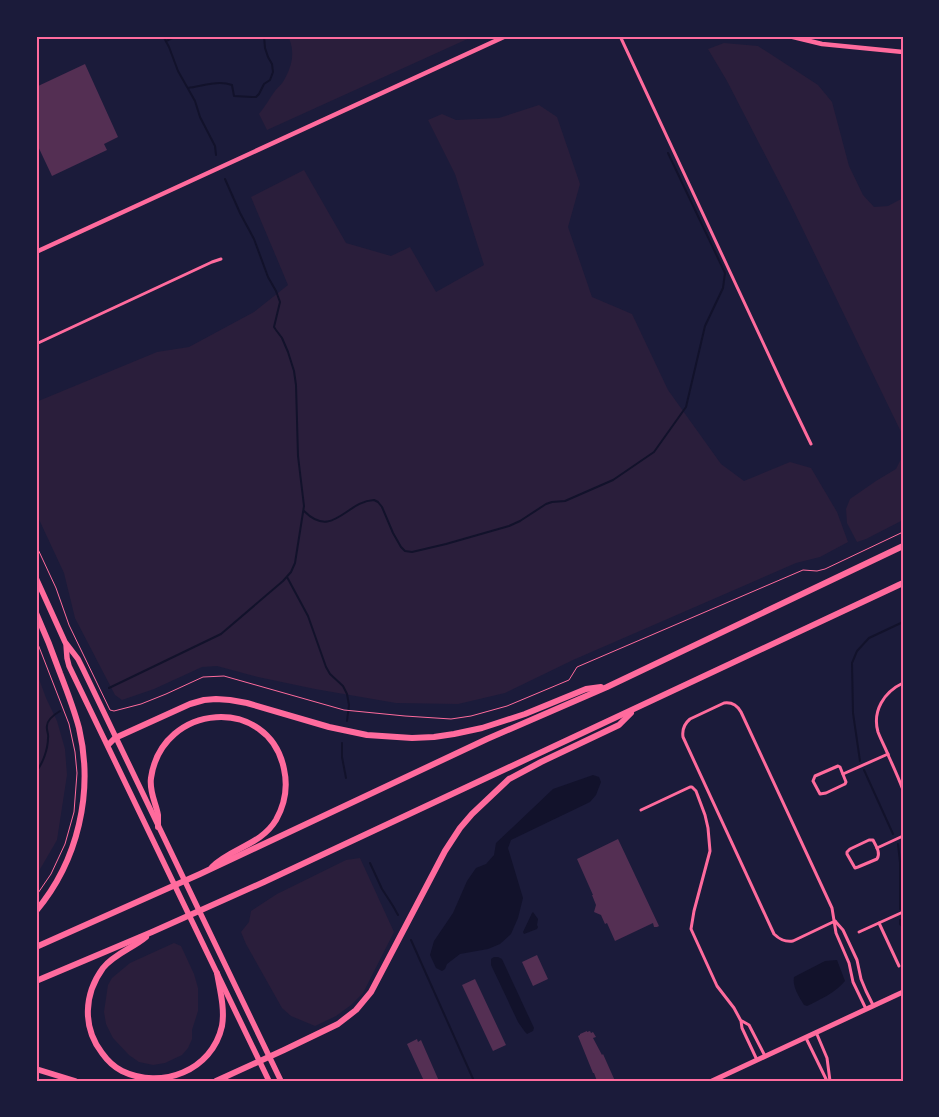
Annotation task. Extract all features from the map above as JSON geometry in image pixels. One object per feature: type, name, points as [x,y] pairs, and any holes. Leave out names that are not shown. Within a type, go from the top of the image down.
[{"type":"highway","points":[[36,947],[200,874],[487,739],[607,687],[903,546]]},
{"type":"highway","points":[[36,981],[219,902],[903,583]]},
{"type":"highway","points":[[36,613],[73,706],[79,728],[85,770],[82,807],[74,846],[61,875],[36,911]]},
{"type":"highway","points":[[108,745],[115,738],[190,704],[204,700],[230,700],[360,734],[412,738],[434,737],[482,728],[526,714],[586,689],[607,687]]},
{"type":"highway","points":[[216,1081],[338,1024],[356,1010],[371,992],[452,840],[484,801],[510,779],[619,725],[635,709]]},
{"type":"highway","points":[[158,827],[158,815],[152,795],[151,778],[162,748],[174,734],[191,723],[209,717],[237,719],[247,722],[263,733],[276,748],[284,764],[286,786],[283,805],[274,823],[261,837],[219,860],[210,869]]},
{"type":"highway","points":[[152,932],[139,943],[120,953],[104,967],[95,982],[89,998],[88,1015],[92,1037],[106,1058],[121,1071],[149,1078],[173,1076],[197,1065],[206,1056],[213,1047],[222,1026],[223,1016],[217,973]]},
{"type":"highway","points":[[36,1068],[75,1081]]},
{"type":"main road","points":[[36,578],[66,642],[78,659],[281,1081]]},
{"type":"main road","points":[[66,642],[69,666],[269,1081]]},
{"type":"main road","points":[[715,1080],[903,992]]},
{"type":"street","points":[[36,252],[506,36]]},
{"type":"street","points":[[620,36],[811,444]]},
{"type":"street","points":[[790,36],[822,44],[903,52]]},
{"type":"street","points":[[36,344],[220,259]]},
{"type":"street","points":[[903,683],[886,695],[879,708],[877,720],[878,730],[903,790]]},
{"type":"street","points":[[835,921],[793,941],[786,942],[774,934],[683,738],[683,730],[686,722],[690,719],[724,703],[731,703],[739,708],[832,908],[835,921],[836,934],[849,963],[853,982],[866,1009]]},
{"type":"street","points":[[843,774],[888,754]]},
{"type":"street","points":[[835,766],[840,767],[843,774],[845,784],[822,794],[819,792],[814,776],[835,766]]},
{"type":"street","points":[[641,810],[692,786],[696,791],[705,815],[710,851],[691,929],[717,986],[734,1008],[741,1021],[742,1028],[757,1060]]},
{"type":"street","points":[[877,848],[903,836]]},
{"type":"street","points":[[871,840],[873,840],[877,848],[879,855],[877,859],[856,868],[853,867],[847,854],[848,850],[871,840]]},
{"type":"street","points":[[859,932],[903,912]]},
{"type":"street","points":[[835,921],[843,930],[857,960],[861,979],[873,1006]]},
{"type":"street","points":[[879,923],[899,966]]},
{"type":"street","points":[[741,1021],[750,1025],[765,1056]]},
{"type":"street","points":[[816,1032],[827,1058],[828,1081]]},
{"type":"street","points":[[806,1037],[828,1081]]},
{"type":"street","points":[[726,1074],[730,1081]]},
{"type":"path","points":[[36,544],[56,588],[68,625],[110,710],[118,711],[141,704],[203,677],[224,676],[344,710],[451,719],[471,716],[507,706],[569,680],[577,667],[803,570],[817,571],[824,569],[903,532]]},
{"type":"path","points":[[36,639],[69,724],[76,752],[77,773],[74,812],[65,844],[51,874],[36,896]]},
{"type":"shaded area","points":[[288,36],[474,36],[267,130],[259,114],[289,71],[292,48]]},
{"type":"shaded area","points":[[724,43],[758,46],[818,85],[832,102],[849,166],[863,195],[874,207],[888,206],[903,198],[903,436],[790,203],[727,81],[708,49]]},
{"type":"shaded area","points":[[539,105],[557,117],[580,184],[568,227],[592,297],[632,314],[668,390],[721,464],[744,481],[790,462],[811,468],[837,512],[848,542],[820,557],[796,563],[573,660],[505,693],[458,704],[396,703],[315,689],[217,666],[202,667],[154,689],[122,700],[115,695],[75,618],[64,573],[36,513],[36,402],[157,352],[189,347],[254,312],[288,285],[251,197],[304,170],[346,243],[391,256],[410,247],[436,292],[484,265],[455,174],[428,120],[442,114],[456,120],[499,118]]},
{"type":"shaded area","points":[[903,455],[903,520],[857,542],[847,523],[846,509],[850,499],[896,469]]},
{"type":"shaded area","points":[[36,671],[57,721],[65,749],[67,775],[57,840],[36,876]]},
{"type":"shaded area","points":[[593,775],[599,777],[601,782],[596,795],[590,802],[511,840],[508,848],[523,898],[518,918],[511,934],[500,944],[488,949],[460,954],[447,964],[442,971],[436,968],[430,955],[434,941],[453,913],[467,881],[476,868],[486,864],[494,855],[496,843],[553,789]]},
{"type":"shaded area","points":[[360,858],[394,932],[363,993],[336,1016],[315,1026],[291,1016],[282,1008],[241,932],[249,922],[251,911],[277,894],[346,860]]},
{"type":"shaded area","points":[[533,912],[538,919],[538,927],[524,934],[523,932]]},
{"type":"shaded area","points":[[174,943],[181,946],[194,974],[198,988],[198,1011],[192,1030],[192,1039],[182,1055],[165,1063],[153,1065],[139,1062],[129,1055],[113,1038],[106,1024],[104,1012],[108,985],[112,978],[130,963]]},
{"type":"shaded area","points":[[494,957],[502,959],[534,1028],[533,1031],[527,1034],[518,1022],[491,965],[491,959]]},
{"type":"shaded area","points":[[837,960],[845,981],[828,995],[807,1006],[804,1005],[795,988],[794,977],[825,961]]},
{"type":"building","points":[[85,64],[118,137],[104,144],[107,150],[52,176],[36,142],[36,87]]},
{"type":"building","points":[[618,839],[659,926],[654,927],[653,923],[615,941],[607,923],[605,924],[601,915],[594,912],[596,905],[593,895],[577,859]]},
{"type":"building","points":[[537,955],[548,979],[533,986],[522,962]]},
{"type":"building","points":[[475,979],[506,1045],[493,1051],[462,985]]},
{"type":"building","points":[[587,1031],[593,1032],[596,1037],[593,1038],[603,1054],[615,1081],[597,1081],[578,1036]]},
{"type":"building","points":[[417,1039],[418,1042],[421,1040],[439,1081],[424,1081],[407,1044]]},
{"type":"waterway","points":[[163,36],[178,71],[195,101],[200,117],[215,146],[216,155]]},
{"type":"waterway","points":[[166,41],[177,36]]},
{"type":"waterway","points":[[188,88],[216,83],[227,84],[232,85],[234,96],[256,97],[264,84],[270,80],[273,72],[272,64],[265,48],[264,36]]},
{"type":"waterway","points":[[304,511],[314,519],[323,522],[332,521],[355,506],[374,500],[382,507],[401,547],[405,551],[412,552],[509,526],[546,504],[565,501],[613,480],[654,452],[686,407],[705,326],[723,288],[725,273],[668,153]]},
{"type":"waterway","points":[[109,688],[221,634],[283,581],[291,572],[295,563],[304,506],[298,456],[294,371],[282,338],[274,327],[280,302],[268,277],[254,239],[225,179]]},
{"type":"waterway","points":[[287,577],[308,616],[326,667],[330,674],[343,686],[347,694],[349,705],[347,721]]},
{"type":"waterway","points":[[860,761],[853,713],[852,663],[857,651],[869,638],[903,622]]},
{"type":"waterway","points":[[36,772],[43,760],[47,747],[47,723],[60,711]]},
{"type":"waterway","points":[[342,743],[342,757],[346,778]]},
{"type":"waterway","points":[[864,770],[893,834]]},
{"type":"waterway","points":[[898,844],[900,909]]},
{"type":"waterway","points":[[370,863],[382,889],[398,915]]},
{"type":"waterway","points":[[900,920],[900,924],[903,927]]},
{"type":"waterway","points":[[411,940],[474,1081]]}]
